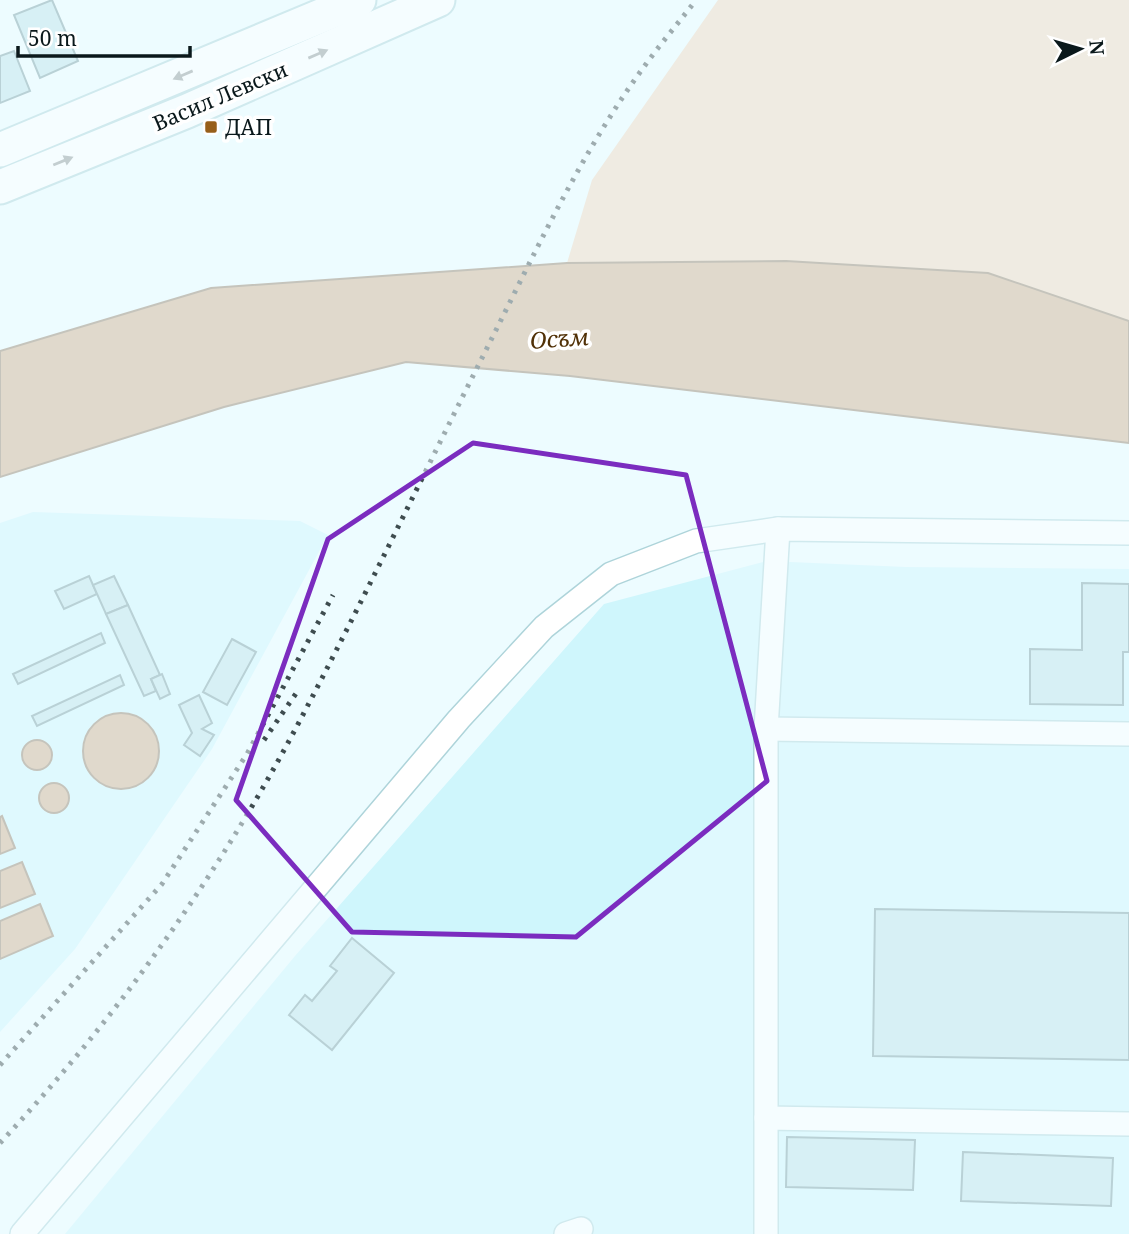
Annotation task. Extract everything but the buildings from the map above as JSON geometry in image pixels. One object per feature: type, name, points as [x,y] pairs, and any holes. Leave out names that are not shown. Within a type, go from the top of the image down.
[{"type":"main road","name":"Васил Левски","points":[[0,150],[359,0]]},
{"type":"main road","name":"Васил Левски","points":[[0,187],[200,105],[438,0]]},
{"type":"street","points":[[766,1234],[766,729],[778,529]]},
{"type":"street","points":[[22,1234],[459,719],[544,627],[611,574],[696,541],[778,529],[1129,533]]},
{"type":"street","points":[[766,729],[1129,734]]},
{"type":"street","points":[[766,1118],[1129,1124]]},
{"type":"highlighted area","points":[[473,443],[686,475],[767,781],[576,937],[352,932],[236,800],[328,539]]},
{"type":"shaded area","points":[[718,0],[1129,0],[1129,321],[988,273],[786,261],[567,263],[592,180]]},
{"type":"shaded area","points":[[33,512],[300,521],[328,535],[212,749],[75,949],[0,1032],[0,959],[53,936],[39,905],[0,921],[0,908],[35,894],[22,862],[0,871],[0,854],[15,848],[0,817],[0,523]],"holes":[[[100,633],[105,643],[17,683],[13,674]],[[119,675],[124,685],[36,725],[32,715]],[[122,713],[142,720],[156,736],[159,746],[102,784],[87,768],[83,745],[87,734],[111,714]]]},
{"type":"shaded area","points":[[767,561],[906,567],[1129,569],[1129,1234],[65,1234],[295,956],[604,604]]},
{"type":"water","name":"Осъм","points":[[786,261],[988,273],[1129,321],[1129,443],[570,376],[406,362],[224,407],[0,477],[0,351],[211,288],[567,263]]},
{"type":"water","points":[[121,713],[136,716],[148,724],[156,736],[159,751],[156,766],[148,778],[136,786],[121,789],[106,786],[94,778],[86,766],[83,751],[86,736],[94,724],[106,716]]},
{"type":"water","points":[[37,740],[43,741],[51,749],[51,761],[43,769],[37,770],[31,769],[23,761],[22,755],[23,749],[31,741]]},
{"type":"water","points":[[54,783],[65,787],[69,798],[65,809],[54,813],[43,809],[39,798],[43,787]]},
{"type":"water","points":[[2,816],[15,848],[0,854],[0,817]]},
{"type":"water","points":[[22,862],[35,894],[0,908],[0,871]]},
{"type":"water","points":[[40,904],[53,936],[0,959],[0,921]]},
{"type":"railway","points":[[0,1143],[43,1096],[124,996],[162,945],[233,837],[321,680],[579,168],[622,98],[696,0]]},
{"type":"railway","points":[[0,1065],[162,884],[247,754],[333,595]]},
{"type":"railway","points":[[264,740],[297,692]]},
{"type":"place","name":"ДАП","points":[[211,127]]}]
